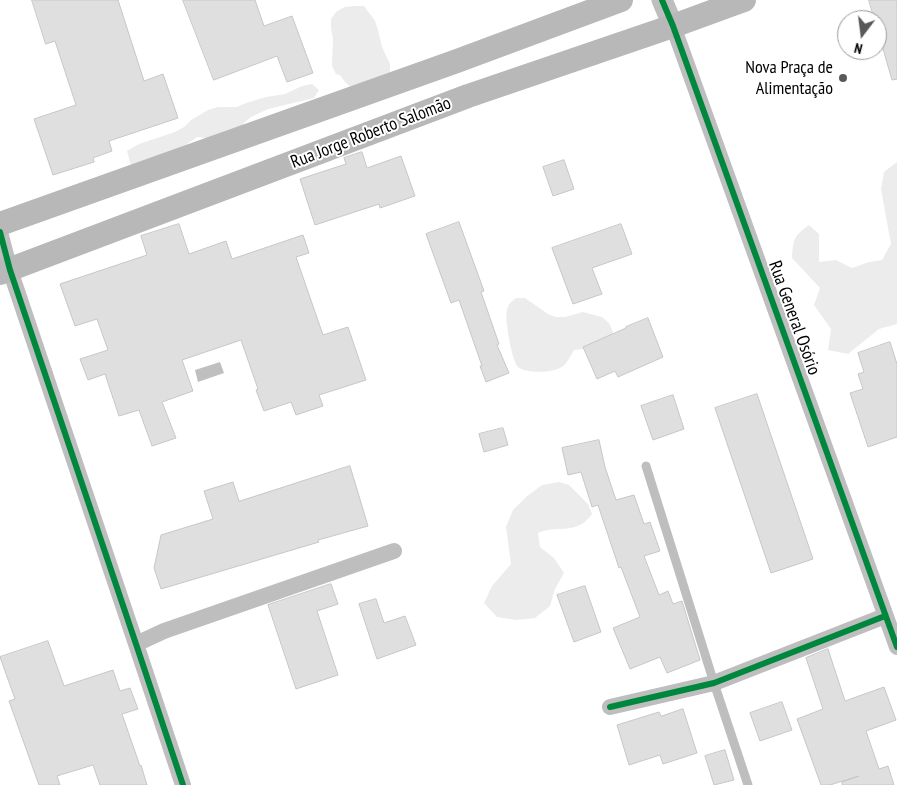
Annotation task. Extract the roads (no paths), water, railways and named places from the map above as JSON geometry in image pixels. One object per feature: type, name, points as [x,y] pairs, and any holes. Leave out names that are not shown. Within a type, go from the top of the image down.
[{"type":"main road","name":"Rua Jorge Roberto Salomão","points":[[0,224],[457,61],[621,0]]},
{"type":"main road","name":"Rua Jorge Roberto Salomão","points":[[5,271],[468,96],[744,0]]},
{"type":"main road","points":[[457,61],[468,96]]},
{"type":"street","name":"Rua General Osório","points":[[662,0],[897,647]]},
{"type":"street","points":[[0,232],[5,271],[136,644],[183,785]]},
{"type":"street","points":[[136,644],[164,631],[394,551]]},
{"type":"street","points":[[610,707],[714,683],[885,616]]},
{"type":"lane","points":[[646,466],[748,785]]},
{"type":"place","name":"Nova Praça de Alimentação","points":[[843,78]]}]
